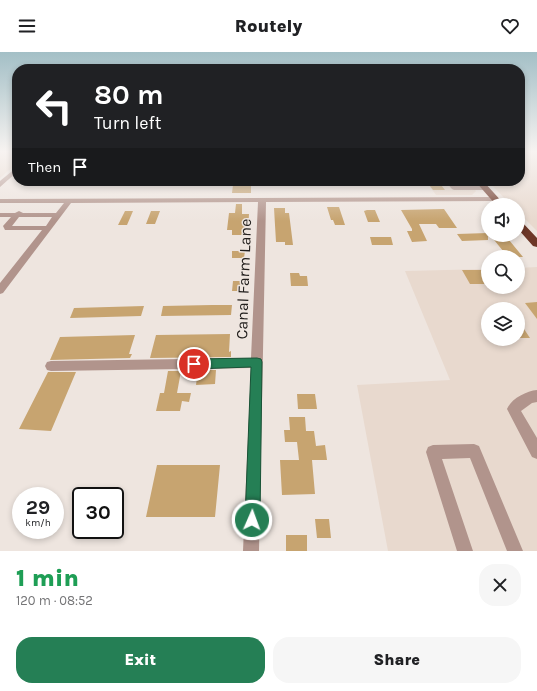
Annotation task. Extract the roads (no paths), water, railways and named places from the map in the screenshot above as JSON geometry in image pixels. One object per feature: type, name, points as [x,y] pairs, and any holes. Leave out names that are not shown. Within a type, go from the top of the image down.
[{"type":"highway","points":[[484,186],[494,198]]},
{"type":"highway","points":[[525,230],[537,243]]},
{"type":"street","points":[[0,184],[11,174]]},
{"type":"street","points":[[452,186],[454,188],[472,186]]},
{"type":"street","points":[[461,188],[471,199]]},
{"type":"street","name":"Canal Farm Lane","points":[[252,551],[262,200]]},
{"type":"street","points":[[0,201],[481,200]]},
{"type":"street","points":[[30,201],[7,226],[8,228],[48,228]]},
{"type":"street","points":[[0,290],[69,201]]},
{"type":"street","points":[[0,215],[58,215]]},
{"type":"street","points":[[51,366],[257,362]]},
{"type":"street","points":[[537,396],[530,397],[513,409],[537,452]]},
{"type":"street","points":[[465,551],[433,452],[474,451],[515,551]]}]
